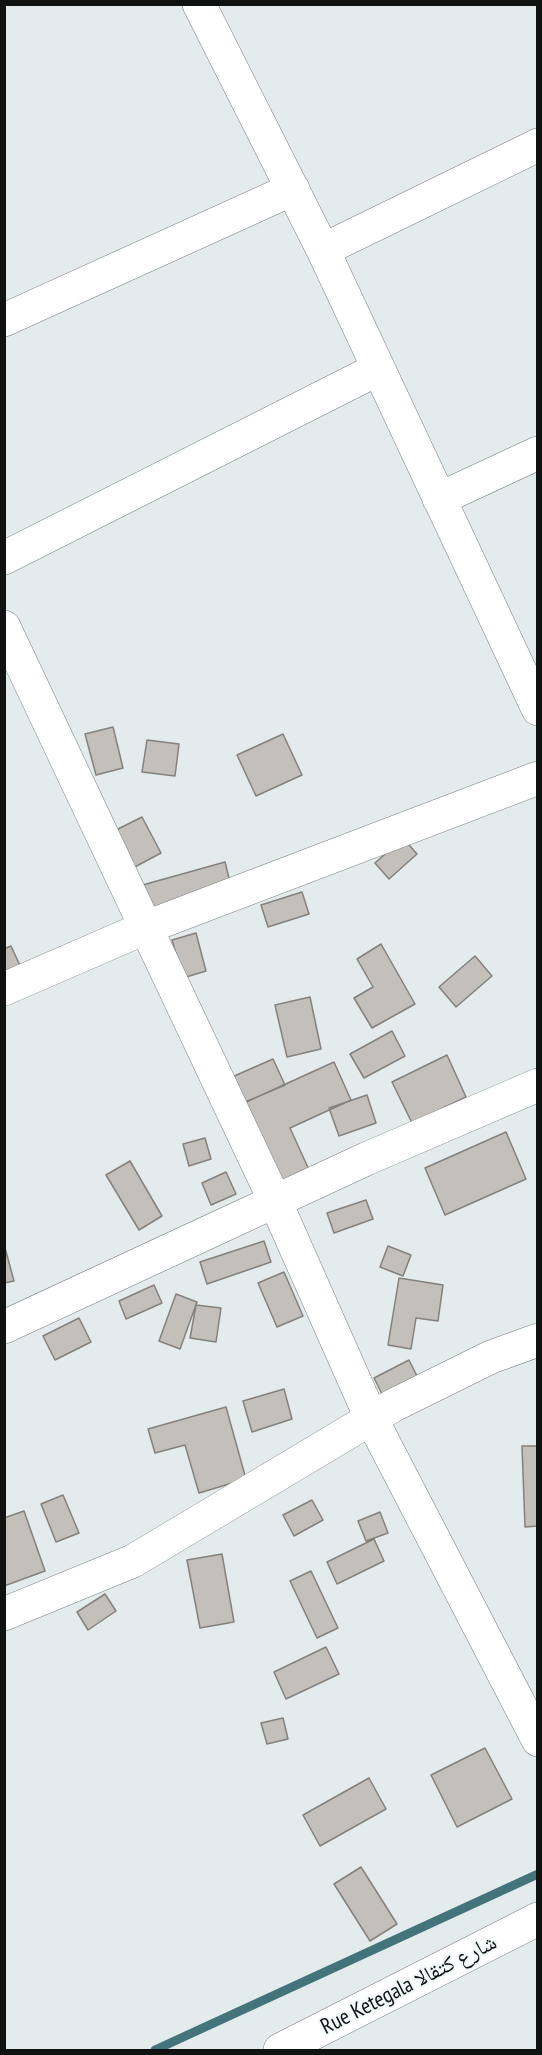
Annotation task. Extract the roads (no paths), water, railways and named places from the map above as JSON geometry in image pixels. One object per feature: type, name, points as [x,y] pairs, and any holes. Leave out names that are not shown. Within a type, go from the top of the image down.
[{"type":"street","points":[[199,4],[323,250],[537,708]]},
{"type":"street","points":[[323,250],[537,145]]},
{"type":"street","points":[[4,320],[293,189]]},
{"type":"street","points":[[4,558],[378,369]]},
{"type":"street","points":[[439,499],[537,453]]},
{"type":"street","points":[[4,627],[147,927],[372,1420],[537,1740]]},
{"type":"street","points":[[4,989],[147,927],[537,778]]},
{"type":"street","points":[[4,1327],[274,1201],[537,1085]]},
{"type":"street","points":[[4,1614],[133,1562],[394,1405],[472,1367],[537,1340]]},
{"type":"street","name":"Rue Ketegala شارع كتقالا","points":[[280,2050],[537,1919]]},
{"type":"waterway","points":[[155,2050],[538,1874]]}]
